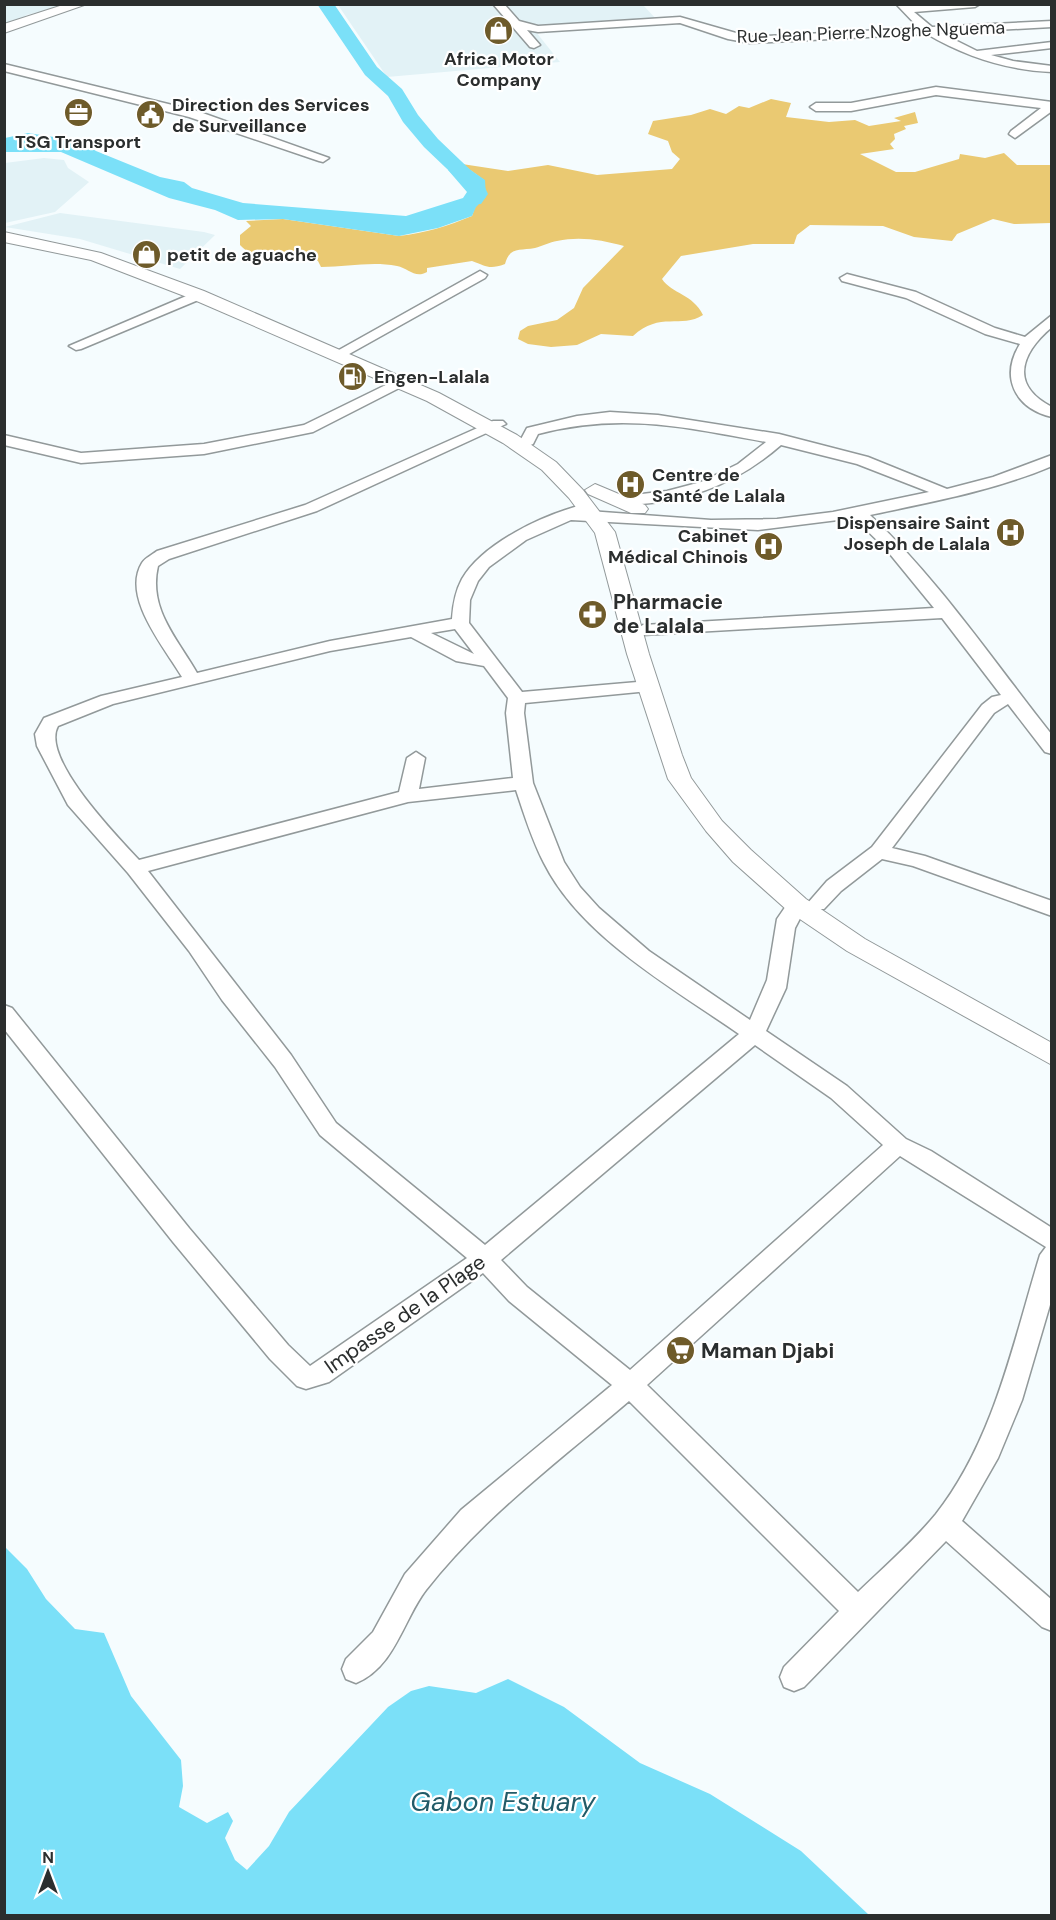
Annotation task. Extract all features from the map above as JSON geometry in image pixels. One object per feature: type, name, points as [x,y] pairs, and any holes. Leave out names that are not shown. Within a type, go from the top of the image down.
[{"type":"main road","points":[[4,29],[81,4]]},
{"type":"main road","points":[[4,232],[88,247],[137,263],[341,353],[528,441],[570,468],[604,508],[684,754],[697,780],[726,819],[807,904],[1052,1039]]},
{"type":"main road","points":[[4,237],[95,256],[441,393],[495,426],[604,508]]},
{"type":"main road","points":[[628,585],[638,654],[680,779],[714,826],[742,856],[807,904],[856,945],[1052,1055]]},
{"type":"street","points":[[498,4],[534,45]]},
{"type":"street","points":[[902,7],[975,4]]},
{"type":"street","points":[[902,7],[926,30],[977,54],[1008,64],[1052,69]]},
{"type":"street","name":"Rue Jean Pierre Nzoghe Nguema","points":[[516,24],[538,29],[680,20],[700,24],[728,38],[750,40],[1052,24]]},
{"type":"street","points":[[977,54],[1052,45]]},
{"type":"street","points":[[4,67],[193,114],[323,158]]},
{"type":"street","points":[[816,107],[851,107],[936,91],[1051,106]]},
{"type":"street","points":[[1015,134],[1051,106]]},
{"type":"street","points":[[341,353],[480,275]]},
{"type":"street","points":[[847,278],[911,296],[990,331],[1028,342]]},
{"type":"street","points":[[76,346],[198,295]]},
{"type":"street","points":[[1052,319],[1028,342],[1018,369],[1018,387],[1033,403],[1052,413]]},
{"type":"street","points":[[4,440],[81,458],[204,449],[308,429],[400,382]]},
{"type":"street","points":[[528,441],[532,431],[591,418],[648,417],[779,439],[902,473],[945,494]]},
{"type":"street","points":[[192,680],[151,611],[144,588],[150,564],[163,555],[311,508],[495,426]]},
{"type":"street","points":[[779,439],[750,465],[706,486],[665,498],[604,508],[540,526],[490,555],[469,582],[459,612],[460,623],[473,644],[491,662],[517,698],[515,712],[523,783],[554,863],[573,892],[642,956],[839,1092],[898,1145],[923,1157],[1052,1240]]},
{"type":"street","points":[[604,508],[698,523],[760,525],[858,513],[945,494],[1015,474],[1052,460]]},
{"type":"street","points":[[604,508],[662,512],[698,523]]},
{"type":"street","points":[[858,513],[891,544],[1014,697],[1046,731],[1052,748]]},
{"type":"street","points":[[643,630],[946,613]]},
{"type":"street","points":[[460,623],[330,645],[107,700],[61,716],[51,722],[44,734],[46,746],[75,801],[135,868],[283,1061],[328,1129],[485,1259],[518,1294],[630,1385],[858,1611]]},
{"type":"street","points":[[413,631],[462,657],[491,662]]},
{"type":"street","points":[[517,698],[649,686]]},
{"type":"street","points":[[754,1034],[772,999],[780,972],[788,914],[834,886],[879,852],[988,709],[998,701],[1014,697]]},
{"type":"street","points":[[408,796],[416,758]]},
{"type":"street","points":[[135,868],[408,796],[523,783]]},
{"type":"street","points":[[879,852],[929,865],[1052,909]]},
{"type":"street","name":"Impasse de la Plage","points":[[4,1012],[188,1244],[285,1359],[306,1378],[320,1374],[485,1259],[754,1034]]},
{"type":"street","points":[[356,1669],[383,1641],[415,1583],[471,1519],[630,1385],[898,1145]]},
{"type":"street","points":[[794,1677],[945,1523],[967,1490],[989,1450],[1009,1400],[1052,1255]]},
{"type":"street","points":[[945,1523],[1052,1618]]},
{"type":"shaded area","points":[[5,5],[70,5],[26,15],[23,19],[5,25]]},
{"type":"shaded area","points":[[338,5],[643,5],[658,21],[536,32],[560,62],[387,77]]},
{"type":"shaded area","points":[[771,99],[791,103],[786,117],[829,122],[855,120],[869,126],[901,121],[894,118],[915,112],[918,123],[904,126],[906,129],[894,134],[895,139],[890,144],[894,149],[860,154],[896,172],[915,172],[959,159],[960,154],[985,158],[1004,153],[1017,165],[1051,165],[1051,223],[1014,224],[993,219],[957,234],[952,241],[914,237],[883,226],[810,225],[797,235],[794,244],[753,244],[681,256],[662,279],[694,303],[703,315],[687,321],[652,324],[633,336],[601,334],[577,345],[551,347],[528,344],[518,339],[520,331],[528,326],[557,320],[574,308],[583,288],[624,246],[591,239],[566,240],[516,250],[510,254],[505,264],[500,266],[488,267],[472,261],[427,268],[427,272],[419,274],[401,267],[387,265],[321,267],[318,261],[305,256],[279,261],[254,254],[240,245],[240,235],[251,226],[246,221],[283,219],[399,236],[454,223],[472,216],[484,180],[462,164],[508,171],[548,165],[597,175],[672,169],[680,159],[672,152],[668,141],[648,134],[653,121],[691,115],[710,109],[726,114],[739,106],[749,108]]},
{"type":"shaded area","points":[[44,158],[64,160],[68,168],[89,182],[55,212],[5,223],[5,163]]},
{"type":"shaded area","points":[[60,213],[215,235],[180,269],[80,239],[5,227]]},
{"type":"water","points":[[28,133],[80,141],[96,151],[160,177],[184,182],[192,188],[243,203],[406,216],[463,198],[467,192],[448,170],[462,164],[485,180],[486,197],[476,207],[472,216],[438,228],[399,236],[283,219],[238,220],[215,210],[169,198],[61,152],[5,152],[5,138]]},
{"type":"water","name":"Gabon Estuary","points":[[4,1546],[27,1569],[46,1599],[75,1629],[104,1633],[131,1696],[181,1760],[183,1786],[179,1807],[207,1823],[228,1812],[233,1821],[225,1838],[235,1860],[247,1870],[269,1846],[289,1812],[388,1707],[411,1691],[429,1686],[476,1693],[508,1679],[564,1707],[640,1763],[710,1794],[801,1851],[869,1915],[5,1915]]},
{"type":"waterway","points":[[325,4],[371,71],[395,93],[410,118],[431,143],[475,185],[478,194],[474,200]]},
{"type":"place","name":"Africa Motor Company","points":[[499,30]]},
{"type":"place","name":"TSG Transport","points":[[78,113]]},
{"type":"place","name":"Direction des Services de Surveillance","points":[[151,115]]},
{"type":"place","name":"petit de aguache","points":[[146,255]]},
{"type":"place","name":"Engen-Lalala","points":[[353,377]]},
{"type":"place","name":"Centre de Santé de Lalala","points":[[631,485]]},
{"type":"place","name":"Dispensaire Saint Joseph de Lalala","points":[[1011,533]]},
{"type":"place","name":"Cabinet Médical Chinois","points":[[769,546]]},
{"type":"place","name":"Pharmacie de Lalala","points":[[592,614]]},
{"type":"place","name":"Maman Djabi","points":[[680,1351]]}]
